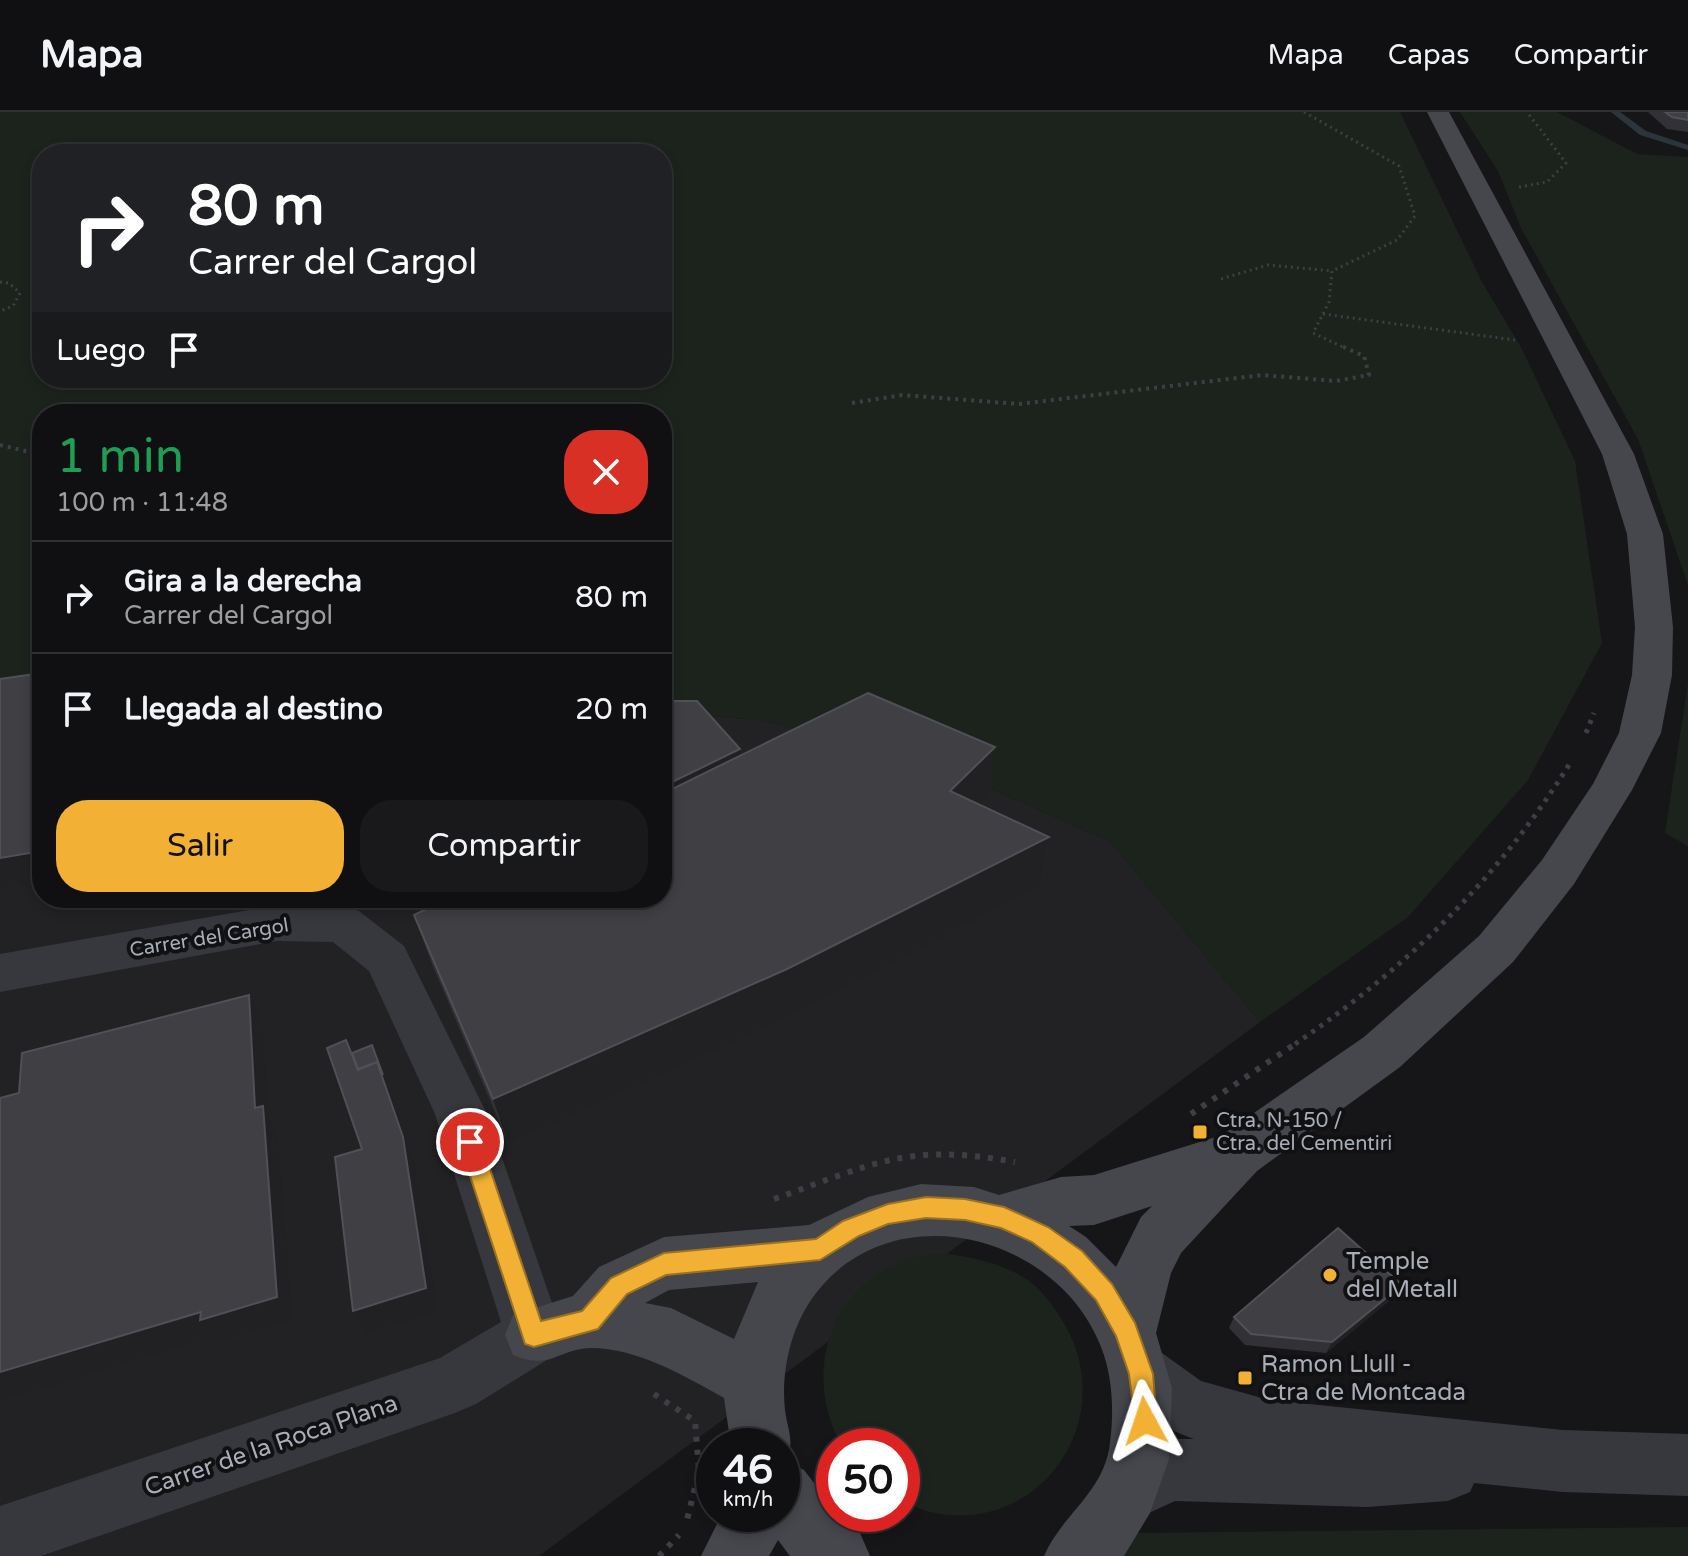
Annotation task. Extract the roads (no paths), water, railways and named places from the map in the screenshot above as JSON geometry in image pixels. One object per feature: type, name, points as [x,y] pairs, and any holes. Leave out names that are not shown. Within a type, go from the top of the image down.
[{"type":"main road","points":[[1077,1556],[1118,1511],[1137,1468],[1145,1421],[1134,1353],[1144,1269],[1161,1235],[1238,1154],[1382,1052],[1496,949],[1558,872],[1611,790],[1640,733],[1652,675],[1654,627],[1645,534],[1618,454],[1438,112]]},
{"type":"main road","points":[[1004,1218],[1061,1202],[1094,1200],[1238,1154]]},
{"type":"main road","points":[[758,1428],[753,1409],[758,1351],[771,1312],[792,1277],[820,1250],[851,1228],[888,1214],[926,1208],[965,1209],[1004,1218],[1040,1235],[1074,1259],[1104,1292],[1134,1353]]},
{"type":"main road","points":[[562,1328],[619,1286],[664,1264],[820,1250]]},
{"type":"main road","points":[[562,1328],[671,1337],[732,1366],[755,1382]]},
{"type":"main road","points":[[800,1516],[822,1546],[837,1556]]},
{"type":"main road","points":[[734,1556],[747,1532]]},
{"type":"street","name":"Carrer del Cargol","points":[[0,973],[277,923],[343,924],[387,959],[562,1328]]},
{"type":"street","name":"Carrer de la Roca Plana","points":[[0,1538],[455,1383],[562,1328]]},
{"type":"street","points":[[1134,1353],[1181,1404],[1217,1418],[1269,1431],[1563,1461],[1688,1465]]},
{"type":"street","points":[[1127,1491],[1173,1470],[1367,1476],[1563,1461]]},
{"type":"waterway","points":[[1615,112],[1643,133],[1688,148]]},
{"type":"place","name":"Ctra. N-150 / Ctra. del Cementiri","points":[[1200,1132]]},
{"type":"place","name":"Temple del Metall","points":[[1330,1275]]},
{"type":"place","name":"Ramon Llull - Ctra de Montcada","points":[[1245,1378]]}]
